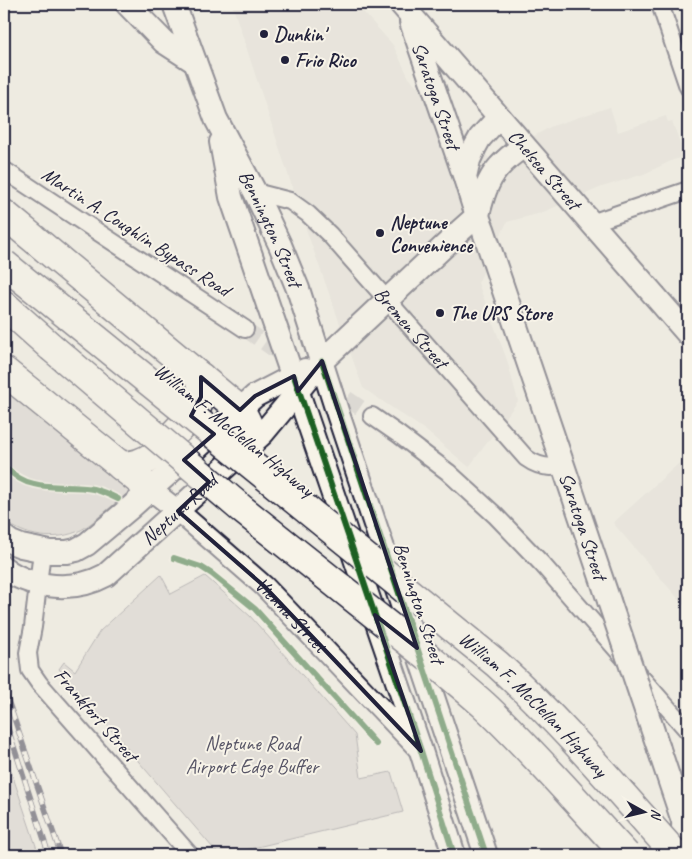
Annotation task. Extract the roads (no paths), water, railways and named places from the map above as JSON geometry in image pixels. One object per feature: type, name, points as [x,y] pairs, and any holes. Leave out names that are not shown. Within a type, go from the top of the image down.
[{"type":"highway","points":[[4,214],[240,410],[248,422],[250,430],[251,442],[248,447]]},
{"type":"highway","name":"William F. McClellan Highway","points":[[4,264],[498,664],[565,731],[676,855]]},
{"type":"highway","name":"William F. McClellan Highway","points":[[4,305],[235,504],[430,658],[472,694],[535,756],[626,855]]},
{"type":"highway","points":[[4,316],[51,347]]},
{"type":"highway","points":[[9,375],[151,490]]},
{"type":"highway","points":[[121,466],[148,461],[193,414],[201,397],[201,377]]},
{"type":"main road","points":[[127,4],[164,42],[195,62]]},
{"type":"main road","name":"Bennington Street","points":[[174,4],[216,119],[255,192],[295,281],[486,855]]},
{"type":"main road","name":"Chelsea Street","points":[[404,8],[688,334]]},
{"type":"main road","name":"Saratoga Street","points":[[404,8],[478,215],[687,831]]},
{"type":"main road","name":"Saratoga Street","points":[[465,178],[469,160],[475,147],[480,138],[499,116]]},
{"type":"main road","name":"Bennington Street","points":[[216,119],[231,197],[421,751],[454,855]]},
{"type":"main road","points":[[478,215],[492,176],[502,163],[524,146]]},
{"type":"main road","name":"Neptune Road","points":[[4,568],[18,577],[47,586],[69,586],[97,580],[114,568],[271,425],[296,384],[478,215]]},
{"type":"main road","name":"Neptune Road","points":[[4,537],[21,546],[42,551],[68,552],[76,550],[87,544],[151,490],[255,396],[296,384]]},
{"type":"street","points":[[660,4],[688,88]]},
{"type":"street","name":"Martin A. Coughlin Bypass Road","points":[[4,170],[245,328]]},
{"type":"street","points":[[591,223],[688,190]]},
{"type":"street","name":"Bremen Street","points":[[255,192],[290,201],[308,214],[330,235],[520,452],[538,465],[551,467],[563,465]]},
{"type":"street","points":[[372,416],[448,472],[501,521],[542,564],[688,731]]},
{"type":"street","name":"Vienna Street","points":[[151,490],[264,586],[421,751]]},
{"type":"street","name":"Frankfort Street","points":[[42,551],[28,653],[30,670],[39,683],[190,855]]},
{"type":"tunnel","points":[[245,329],[288,359]]},
{"type":"tunnel","points":[[327,385],[372,416]]},
{"type":"railway","points":[[4,689],[61,855]]},
{"type":"railway","points":[[4,716],[49,855]]},
{"type":"place","name":"Dunkin'","points":[[264,34]]},
{"type":"place","name":"Frio Rico","points":[[285,60]]},
{"type":"place","name":"Neptune Convenience","points":[[380,233]]},
{"type":"place","name":"The UPS Store","points":[[440,313]]},
{"type":"park label","name":"Neptune Road Airport Edge Buffer","points":[[252,754]]}]
